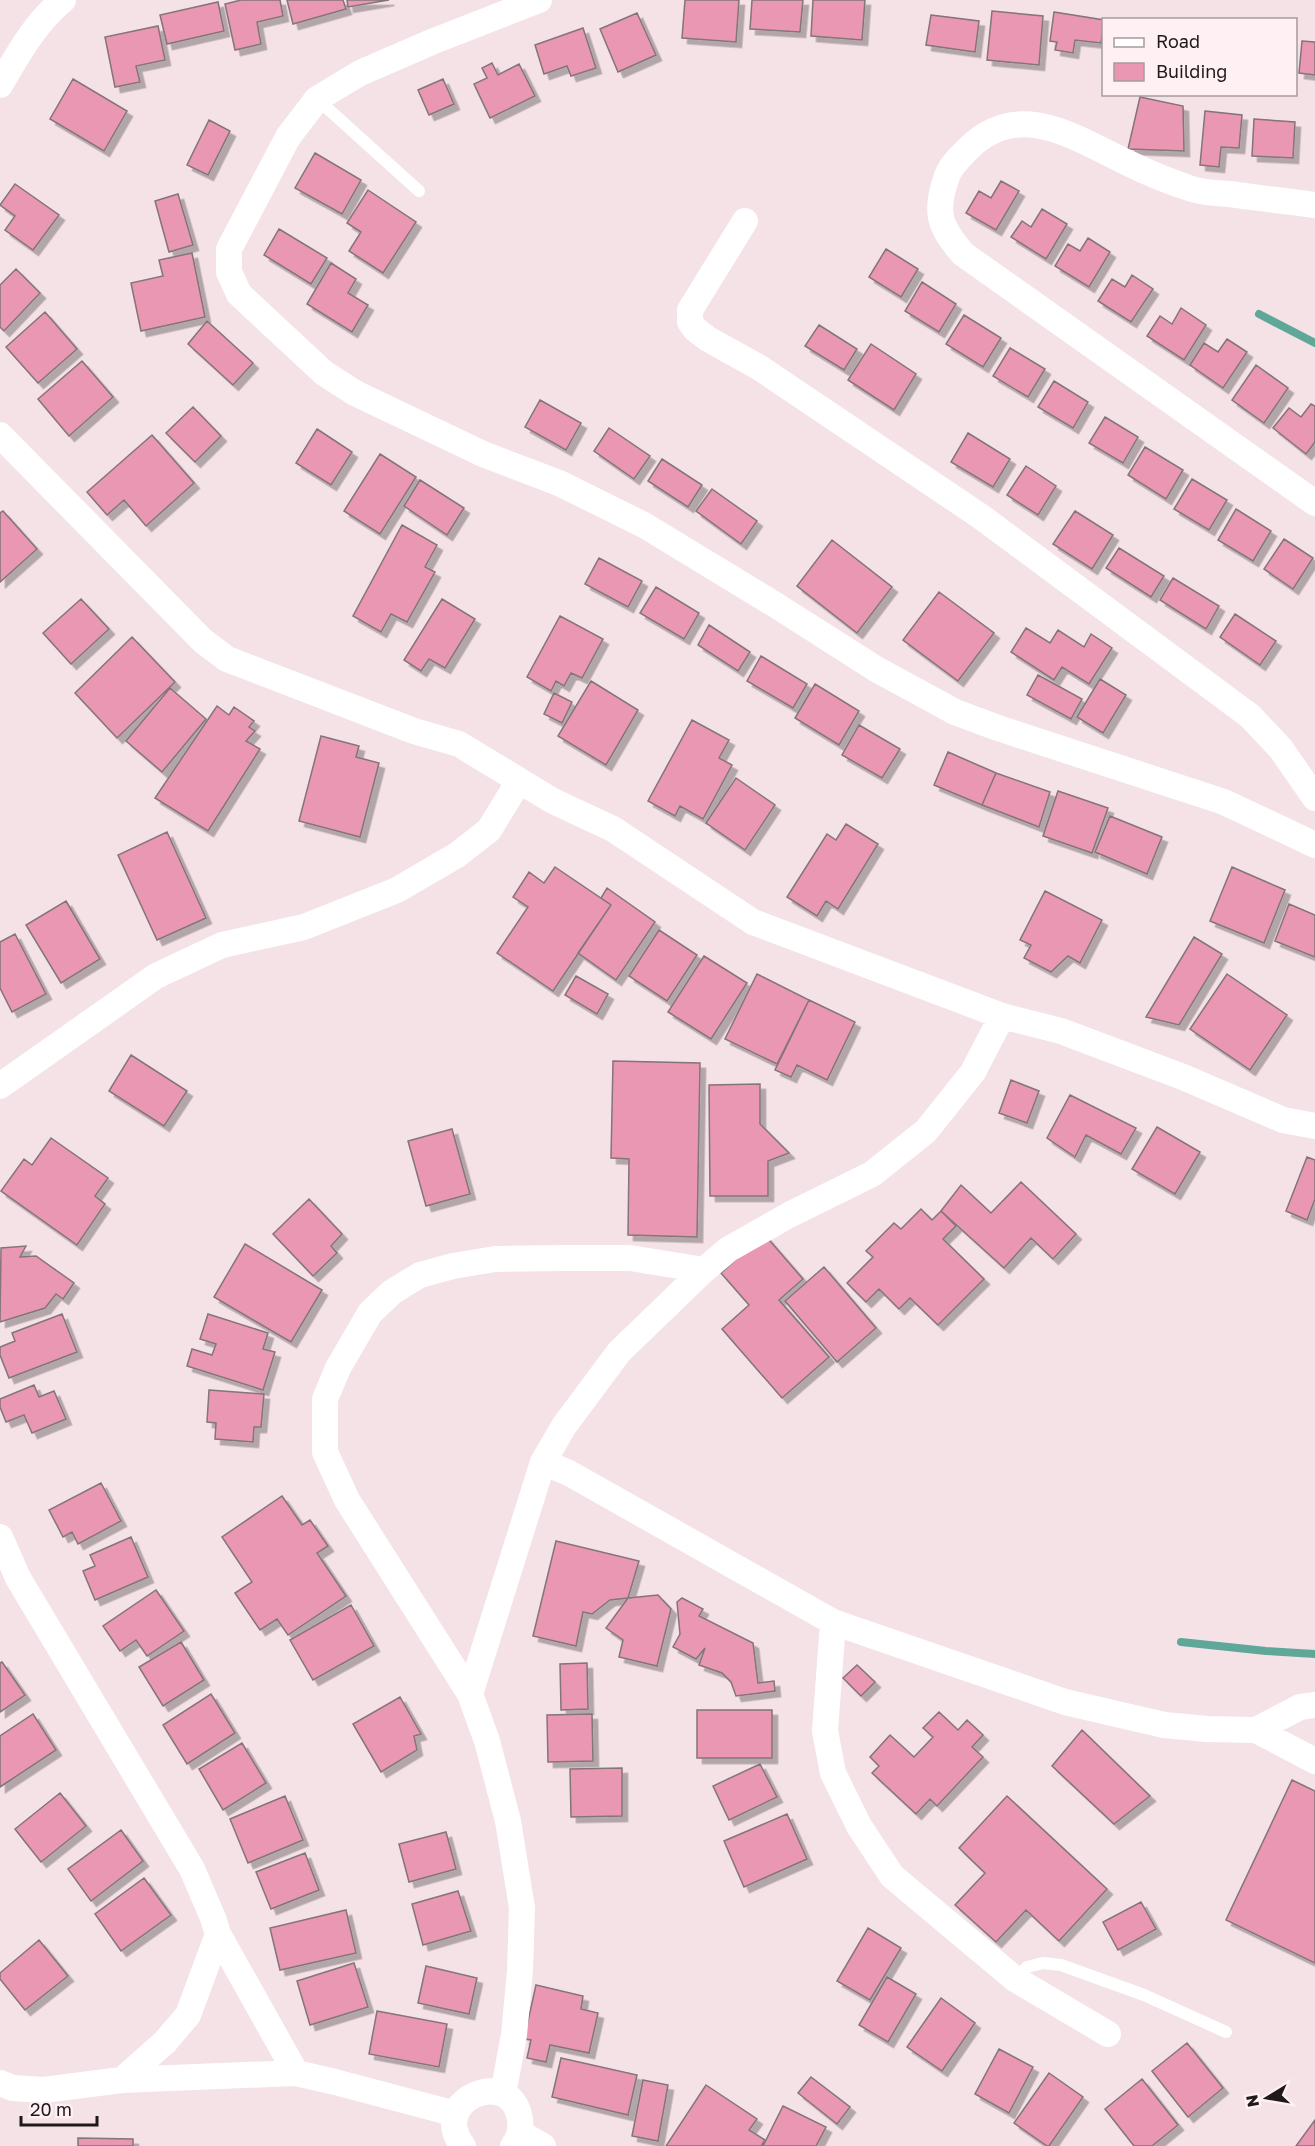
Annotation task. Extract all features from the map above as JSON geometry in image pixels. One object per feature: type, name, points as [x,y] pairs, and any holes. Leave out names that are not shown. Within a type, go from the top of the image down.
[{"type":"street","points":[[0,85],[24,44],[50,11],[63,0]]},
{"type":"street","points":[[540,0],[434,41],[360,73],[317,99],[288,136],[229,249],[229,272],[239,294],[324,373],[355,393],[483,454],[559,483],[644,525],[876,669],[955,712],[1224,802],[1315,845]]},
{"type":"street","points":[[1315,205],[1191,189],[1128,164],[1086,142],[1032,124],[1004,126],[984,134],[967,150],[950,168],[940,194],[939,214],[948,236],[963,254],[1315,503]]},
{"type":"street","points":[[745,221],[690,310],[690,322],[695,329],[708,339],[760,368],[980,516],[1250,716],[1281,749],[1315,798]]},
{"type":"street","points":[[0,435],[195,633],[227,659],[414,731],[459,744],[553,801],[613,829],[753,922],[1002,1016],[1072,1035],[1182,1077],[1283,1120],[1315,1126]]},
{"type":"street","points":[[0,1086],[156,976],[222,945],[303,927],[335,915],[397,890],[457,855],[489,830],[519,781]]},
{"type":"street","points":[[470,1694],[543,1462],[564,1426],[620,1352],[704,1270],[729,1249],[789,1215],[872,1174],[926,1131],[973,1072],[1002,1016]]},
{"type":"street","points":[[503,2094],[514,2035],[520,1971],[522,1908],[508,1821],[487,1741],[470,1694],[347,1500],[325,1452],[325,1399],[338,1368],[370,1313],[392,1292],[420,1275],[453,1266],[495,1259],[630,1258],[704,1270]]},
{"type":"street","points":[[543,1462],[569,1473],[833,1622],[1065,1702],[1164,1725],[1256,1730],[1315,1761]]},
{"type":"street","points":[[0,1537],[18,1578],[192,1869],[218,1934],[296,2073]]},
{"type":"street","points":[[833,1622],[825,1731],[833,1773],[859,1826],[892,1876],[1015,1979],[1108,2034]]},
{"type":"street","points":[[1256,1730],[1300,1707],[1315,1705]]},
{"type":"street","points":[[122,2080],[165,2042],[188,2015],[218,1934]]},
{"type":"street","points":[[0,2083],[13,2088],[43,2090],[122,2080],[296,2073],[456,2114]]},
{"type":"street","points":[[463,2146],[456,2134],[454,2124],[456,2114],[461,2104],[480,2091],[503,2094],[512,2101],[521,2122],[516,2140],[543,2146]]},
{"type":"lane","points":[[317,99],[419,191]]},
{"type":"lane","points":[[1015,1979],[1027,1967],[1043,1963],[1061,1965],[1144,1995],[1226,2032]]},
{"type":"building","points":[[241,0],[280,0],[283,16],[257,22],[261,44],[235,50],[225,4]]},
{"type":"building","points":[[287,0],[343,0],[346,9],[293,24]]},
{"type":"building","points":[[347,0],[389,0],[348,7]]},
{"type":"building","points":[[685,0],[739,0],[736,42],[682,38]]},
{"type":"building","points":[[752,0],[803,0],[800,32],[750,29]]},
{"type":"building","points":[[813,0],[865,0],[862,40],[811,36]]},
{"type":"building","points":[[218,2],[224,31],[167,44],[160,15]]},
{"type":"building","points":[[992,11],[1043,16],[1039,65],[987,60]]},
{"type":"building","points":[[1054,12],[1102,20],[1101,43],[1075,40],[1073,53],[1055,50],[1057,42],[1050,41]]},
{"type":"building","points":[[637,13],[656,55],[618,72],[600,29]]},
{"type":"building","points":[[931,15],[979,21],[975,52],[926,45]]},
{"type":"building","points":[[158,26],[165,60],[136,66],[140,82],[115,87],[105,37]]},
{"type":"building","points":[[583,28],[596,68],[571,76],[567,66],[544,74],[535,45]]},
{"type":"building","points":[[1302,41],[1315,42],[1315,75],[1299,73]]},
{"type":"building","points":[[492,63],[498,75],[519,64],[535,96],[490,118],[474,84],[487,78],[482,68]]},
{"type":"building","points":[[73,79],[127,111],[104,151],[50,119]]},
{"type":"building","points":[[443,79],[454,104],[429,115],[418,90]]},
{"type":"building","points":[[1140,97],[1183,106],[1184,151],[1128,149]]},
{"type":"building","points":[[1205,111],[1242,115],[1239,148],[1221,147],[1219,167],[1200,165]]},
{"type":"building","points":[[1254,119],[1295,122],[1293,158],[1252,156]]},
{"type":"building","points":[[209,120],[230,131],[208,175],[187,165]]},
{"type":"building","points":[[315,153],[361,180],[342,214],[295,188]]},
{"type":"building","points":[[1001,181],[1019,191],[996,230],[966,213],[979,191],[991,198]]},
{"type":"building","points":[[15,184],[59,215],[33,250],[5,230],[15,216],[0,205]]},
{"type":"building","points":[[368,190],[416,222],[383,273],[349,251],[361,232],[347,223]]},
{"type":"building","points":[[178,194],[193,245],[169,252],[155,201]]},
{"type":"building","points":[[1042,209],[1067,224],[1046,259],[1011,237],[1022,221],[1031,227]]},
{"type":"building","points":[[279,229],[327,258],[311,284],[264,255]]},
{"type":"building","points":[[1088,238],[1110,252],[1089,287],[1055,266],[1068,244],[1080,251]]},
{"type":"building","points":[[886,249],[918,269],[901,297],[869,277]]},
{"type":"building","points":[[192,253],[205,317],[141,331],[131,283],[163,276],[159,260]]},
{"type":"building","points":[[331,263],[356,279],[348,293],[368,305],[352,332],[307,304]]},
{"type":"building","points":[[16,269],[40,293],[4,331],[0,327],[0,285]]},
{"type":"building","points":[[1132,275],[1153,289],[1131,322],[1098,301],[1112,279],[1125,287]]},
{"type":"building","points":[[922,282],[956,304],[939,332],[905,311]]},
{"type":"building","points":[[1181,308],[1206,325],[1184,360],[1147,336],[1160,316],[1172,324]]},
{"type":"building","points":[[45,312],[77,349],[38,383],[6,347]]},
{"type":"building","points":[[964,315],[1001,338],[983,367],[946,344]]},
{"type":"building","points":[[207,321],[253,363],[233,385],[188,344]]},
{"type":"building","points":[[819,325],[857,349],[844,370],[805,346]]},
{"type":"building","points":[[1227,339],[1247,352],[1223,388],[1190,365],[1204,343],[1218,352]]},
{"type":"building","points":[[871,344],[916,374],[894,410],[848,380]]},
{"type":"building","points":[[1010,348],[1045,369],[1028,397],[993,376]]},
{"type":"building","points":[[82,361],[113,397],[69,436],[38,399]]},
{"type":"building","points":[[1256,365],[1288,388],[1264,423],[1232,400]]},
{"type":"building","points":[[1054,381],[1088,402],[1073,428],[1038,407]]},
{"type":"building","points":[[540,400],[581,423],[566,450],[525,427]]},
{"type":"building","points":[[1311,404],[1315,406],[1315,442],[1306,454],[1273,428],[1289,408],[1301,417]]},
{"type":"building","points":[[193,407],[221,436],[195,462],[166,433]]},
{"type":"building","points":[[1105,417],[1138,437],[1123,463],[1089,443]]},
{"type":"building","points":[[609,428],[650,456],[634,479],[594,451]]},
{"type":"building","points":[[317,429],[352,452],[331,485],[296,463]]},
{"type":"building","points":[[968,433],[1010,459],[993,487],[951,462]]},
{"type":"building","points":[[152,435],[194,483],[146,526],[124,500],[107,515],[87,492]]},
{"type":"building","points":[[1145,447],[1183,470],[1166,499],[1128,475]]},
{"type":"building","points":[[380,454],[416,477],[380,534],[344,511]]},
{"type":"building","points":[[662,459],[702,485],[688,507],[648,481]]},
{"type":"building","points":[[1026,466],[1056,486],[1038,515],[1007,495]]},
{"type":"building","points":[[1192,479],[1227,500],[1209,530],[1174,509]]},
{"type":"building","points":[[420,480],[464,508],[447,535],[404,506]]},
{"type":"building","points":[[712,489],[757,521],[741,544],[696,511]]},
{"type":"building","points":[[1236,509],[1271,531],[1253,561],[1218,540]]},
{"type":"building","points":[[3,511],[37,549],[0,582],[0,513]]},
{"type":"building","points":[[1075,511],[1113,535],[1092,569],[1053,544]]},
{"type":"building","points":[[402,525],[437,545],[425,567],[435,572],[407,622],[391,614],[381,632],[353,616]]},
{"type":"building","points":[[1284,539],[1313,558],[1293,589],[1264,569]]},
{"type":"building","points":[[832,540],[892,587],[857,633],[797,586]]},
{"type":"building","points":[[1119,548],[1164,576],[1151,597],[1106,568]]},
{"type":"building","points":[[599,558],[642,581],[628,607],[585,584]]},
{"type":"building","points":[[1173,578],[1219,606],[1206,629],[1160,600]]},
{"type":"building","points":[[656,587],[699,613],[684,639],[640,613]]},
{"type":"building","points":[[939,592],[994,633],[958,681],[903,640]]},
{"type":"building","points":[[81,599],[109,629],[71,664],[43,633]]},
{"type":"building","points":[[442,599],[475,619],[445,668],[429,659],[421,671],[404,660]]},
{"type":"building","points":[[1235,614],[1276,641],[1260,665],[1220,637]]},
{"type":"building","points":[[560,616],[603,639],[582,678],[571,673],[564,686],[556,681],[551,691],[527,677]]},
{"type":"building","points":[[709,625],[750,652],[738,671],[698,645]]},
{"type":"building","points":[[1026,628],[1050,643],[1058,630],[1084,647],[1091,634],[1112,648],[1089,684],[1062,667],[1054,680],[1011,652]]},
{"type":"building","points":[[132,637],[175,682],[117,738],[75,693]]},
{"type":"building","points":[[761,656],[807,684],[793,708],[747,681]]},
{"type":"building","points":[[1038,675],[1082,699],[1071,719],[1027,695]]},
{"type":"building","points":[[1100,679],[1126,695],[1103,733],[1077,717]]},
{"type":"building","points":[[591,681],[638,710],[606,765],[558,736]]},
{"type":"building","points":[[815,684],[859,711],[839,745],[795,718]]},
{"type":"building","points":[[170,688],[206,719],[162,772],[126,741]]},
{"type":"building","points":[[554,693],[572,702],[562,723],[544,714]]},
{"type":"building","points":[[217,706],[229,715],[234,707],[254,721],[249,727],[255,731],[246,741],[260,749],[208,831],[155,798]]},
{"type":"building","points":[[692,720],[729,740],[719,758],[732,765],[703,819],[680,806],[675,816],[648,801]]},
{"type":"building","points":[[859,725],[900,749],[882,778],[842,755]]},
{"type":"building","points":[[321,736],[359,746],[356,757],[379,763],[360,837],[299,821]]},
{"type":"building","points":[[948,752],[996,773],[982,805],[934,785]]},
{"type":"building","points":[[996,773],[1050,792],[1039,827],[982,805]]},
{"type":"building","points":[[736,778],[775,805],[745,850],[706,823]]},
{"type":"building","points":[[1058,791],[1108,808],[1092,853],[1043,836]]},
{"type":"building","points":[[1110,816],[1162,837],[1147,874],[1095,852]]},
{"type":"building","points":[[846,824],[878,844],[838,909],[826,901],[817,916],[787,897],[827,834],[836,840]]},
{"type":"building","points":[[167,832],[206,918],[157,940],[118,855]]},
{"type":"building","points":[[555,867],[611,905],[553,991],[497,953],[528,907],[513,897],[529,872],[544,883]]},
{"type":"building","points":[[1232,867],[1285,890],[1264,943],[1210,921]]},
{"type":"building","points":[[607,888],[655,922],[616,980],[578,953],[611,905],[601,898]]},
{"type":"building","points":[[1045,891],[1102,920],[1080,963],[1068,956],[1051,972],[1024,958],[1031,945],[1020,940]]},
{"type":"building","points":[[66,901],[100,959],[61,983],[26,925]]},
{"type":"building","points":[[1289,904],[1315,915],[1315,957],[1275,941]]},
{"type":"building","points":[[659,930],[697,955],[667,1001],[629,976]]},
{"type":"building","points":[[15,934],[46,994],[12,1012],[0,988],[0,942]]},
{"type":"building","points":[[1194,937],[1222,954],[1179,1025],[1146,1017]]},
{"type":"building","points":[[704,956],[747,983],[711,1039],[668,1012]]},
{"type":"building","points":[[757,974],[809,1000],[777,1064],[725,1039]]},
{"type":"building","points":[[1227,974],[1287,1015],[1250,1070],[1190,1029]]},
{"type":"building","points":[[576,976],[608,994],[597,1014],[565,995]]},
{"type":"building","points":[[809,1000],[855,1022],[827,1080],[797,1065],[791,1077],[775,1070]]},
{"type":"building","points":[[131,1055],[187,1091],[164,1126],[109,1091]]},
{"type":"building","points":[[613,1061],[700,1063],[697,1237],[628,1235],[629,1159],[611,1158]]},
{"type":"building","points":[[1011,1080],[1039,1091],[1027,1123],[999,1113]]},
{"type":"building","points":[[760,1084],[760,1124],[789,1153],[768,1161],[768,1196],[710,1196],[709,1085]]},
{"type":"building","points":[[1070,1095],[1136,1128],[1121,1154],[1086,1135],[1075,1157],[1047,1138]]},
{"type":"building","points":[[1157,1127],[1200,1152],[1175,1194],[1132,1169]]},
{"type":"building","points":[[452,1129],[470,1194],[426,1206],[408,1141]]},
{"type":"building","points":[[51,1138],[108,1178],[95,1196],[105,1204],[77,1245],[1,1191],[24,1159],[32,1165]]},
{"type":"building","points":[[1307,1157],[1315,1160],[1315,1199],[1307,1220],[1286,1211]]},
{"type":"building","points":[[1021,1182],[1076,1234],[1053,1259],[1031,1238],[1004,1268],[941,1211],[961,1185],[991,1213]]},
{"type":"building","points":[[309,1199],[342,1234],[331,1246],[337,1253],[313,1276],[273,1234]]},
{"type":"building","points":[[921,1209],[932,1220],[941,1211],[956,1226],[943,1239],[984,1279],[938,1325],[910,1298],[899,1309],[879,1289],[866,1302],[847,1283],[873,1257],[866,1251],[894,1223],[901,1229]]},
{"type":"building","points":[[764,1234],[803,1279],[779,1300],[829,1357],[782,1398],[722,1329],[749,1305],[721,1273]]},
{"type":"building","points":[[245,1244],[322,1290],[291,1342],[214,1297]]},
{"type":"building","points":[[26,1246],[20,1257],[36,1256],[74,1283],[63,1299],[56,1294],[45,1308],[0,1322],[1,1248]]},
{"type":"building","points":[[824,1267],[876,1328],[837,1362],[785,1301]]},
{"type":"building","points":[[62,1314],[77,1352],[9,1378],[0,1355],[0,1347],[15,1341],[12,1333]]},
{"type":"building","points":[[208,1314],[268,1333],[263,1349],[275,1352],[263,1390],[187,1366],[192,1349],[212,1355],[216,1344],[200,1339]]},
{"type":"building","points":[[34,1385],[39,1397],[54,1391],[66,1419],[32,1433],[24,1415],[6,1422],[0,1407],[0,1399]]},
{"type":"building","points":[[209,1390],[264,1394],[261,1427],[254,1427],[253,1442],[215,1439],[216,1423],[207,1422]]},
{"type":"building","points":[[101,1483],[121,1521],[78,1544],[72,1532],[63,1537],[49,1510]]},
{"type":"building","points":[[282,1496],[302,1525],[310,1520],[328,1546],[317,1553],[346,1596],[288,1635],[277,1619],[260,1630],[235,1593],[252,1582],[222,1537]]},
{"type":"building","points":[[131,1537],[148,1577],[95,1600],[83,1571],[95,1566],[90,1555]]},
{"type":"building","points":[[556,1541],[639,1561],[628,1598],[610,1600],[592,1614],[583,1612],[576,1646],[533,1636]]},
{"type":"building","points":[[156,1590],[184,1631],[147,1656],[136,1640],[120,1651],[103,1626]]},
{"type":"building","points":[[658,1595],[671,1609],[657,1666],[619,1657],[623,1640],[606,1628],[628,1598]]},
{"type":"building","points":[[682,1598],[703,1609],[699,1616],[753,1643],[758,1683],[774,1681],[775,1691],[736,1696],[731,1682],[722,1673],[699,1665],[705,1648],[696,1659],[673,1647],[680,1634],[677,1602]]},
{"type":"building","points":[[351,1605],[374,1646],[313,1680],[290,1640]]},
{"type":"building","points":[[181,1642],[204,1680],[163,1706],[139,1667]]},
{"type":"building","points":[[2,1662],[25,1695],[0,1712],[0,1663]]},
{"type":"building","points":[[587,1663],[588,1709],[561,1710],[560,1664]]},
{"type":"building","points":[[857,1665],[875,1682],[861,1696],[843,1678]]},
{"type":"building","points":[[211,1694],[235,1733],[187,1764],[163,1725]]},
{"type":"building","points":[[400,1697],[421,1734],[414,1736],[417,1750],[381,1772],[353,1724]]},
{"type":"building","points":[[697,1710],[772,1710],[772,1758],[697,1758]]},
{"type":"building","points":[[939,1712],[958,1730],[967,1720],[983,1735],[972,1747],[983,1757],[937,1806],[930,1799],[916,1814],[872,1773],[879,1766],[870,1757],[890,1735],[914,1757],[933,1737],[923,1728]]},
{"type":"building","points":[[33,1714],[56,1750],[0,1787],[0,1736]]},
{"type":"building","points":[[592,1714],[593,1761],[548,1762],[547,1715]]},
{"type":"building","points":[[1082,1730],[1150,1796],[1114,1824],[1052,1766]]},
{"type":"building","points":[[242,1743],[266,1783],[223,1810],[199,1769]]},
{"type":"building","points":[[760,1764],[777,1797],[729,1820],[713,1786]]},
{"type":"building","points":[[622,1768],[622,1816],[571,1817],[570,1769]]},
{"type":"building","points":[[1292,1780],[1315,1791],[1315,1963],[1226,1920]]},
{"type":"building","points":[[60,1793],[86,1826],[41,1862],[15,1829]]},
{"type":"building","points":[[285,1796],[303,1840],[248,1863],[230,1819]]},
{"type":"building","points":[[1007,1796],[1107,1889],[1059,1941],[1026,1910],[996,1942],[955,1905],[985,1873],[959,1848]]},
{"type":"building","points":[[787,1814],[807,1859],[744,1887],[724,1841]]},
{"type":"building","points":[[121,1830],[143,1861],[91,1901],[68,1869]]},
{"type":"building","points":[[446,1832],[456,1869],[409,1882],[399,1844]]},
{"type":"building","points":[[305,1853],[319,1890],[271,1909],[256,1872]]},
{"type":"building","points":[[144,1878],[171,1915],[121,1951],[95,1914]]},
{"type":"building","points":[[458,1891],[471,1931],[423,1945],[412,1904]]},
{"type":"building","points":[[1141,1902],[1156,1929],[1118,1950],[1103,1922]]},
{"type":"building","points":[[346,1910],[356,1953],[280,1970],[270,1928]]},
{"type":"building","points":[[868,1928],[901,1948],[870,2000],[837,1981]]},
{"type":"building","points":[[39,1940],[68,1976],[25,2010],[0,1979],[0,1973]]},
{"type":"building","points":[[354,1963],[368,2007],[310,2025],[297,1981]]},
{"type":"building","points":[[426,1966],[477,1978],[469,2014],[418,2003]]},
{"type":"building","points":[[887,1977],[916,1994],[888,2042],[859,2025]]},
{"type":"building","points":[[536,1985],[583,1996],[581,2009],[598,2013],[589,2053],[550,2045],[546,2062],[527,2058],[531,2040],[524,2039]]},
{"type":"building","points":[[941,1998],[975,2023],[942,2071],[907,2047]]},
{"type":"building","points":[[377,2011],[447,2024],[439,2067],[369,2054]]},
{"type":"building","points":[[1187,2043],[1223,2088],[1188,2117],[1152,2071]]},
{"type":"building","points":[[999,2049],[1033,2067],[1009,2113],[975,2094]]},
{"type":"building","points":[[561,2058],[637,2075],[628,2115],[552,2097]]},
{"type":"building","points":[[1049,2073],[1083,2097],[1047,2146],[1014,2123]]},
{"type":"building","points":[[811,2077],[850,2107],[837,2124],[798,2093]]},
{"type":"building","points":[[1142,2079],[1178,2125],[1152,2146],[1134,2146],[1105,2109]]},
{"type":"building","points":[[643,2080],[668,2085],[658,2141],[632,2136]]},
{"type":"building","points":[[706,2085],[757,2119],[749,2130],[765,2140],[761,2146],[666,2146]]},
{"type":"building","points":[[783,2106],[826,2127],[816,2146],[763,2146]]},
{"type":"building","points":[[1315,2120],[1315,2146],[1296,2146]]},
{"type":"building","points":[[78,2138],[133,2139],[133,2146],[78,2146]]},
{"type":"waterway","points":[[1259,314],[1315,343]]},
{"type":"waterway","points":[[1181,1642],[1315,1654]]}]
